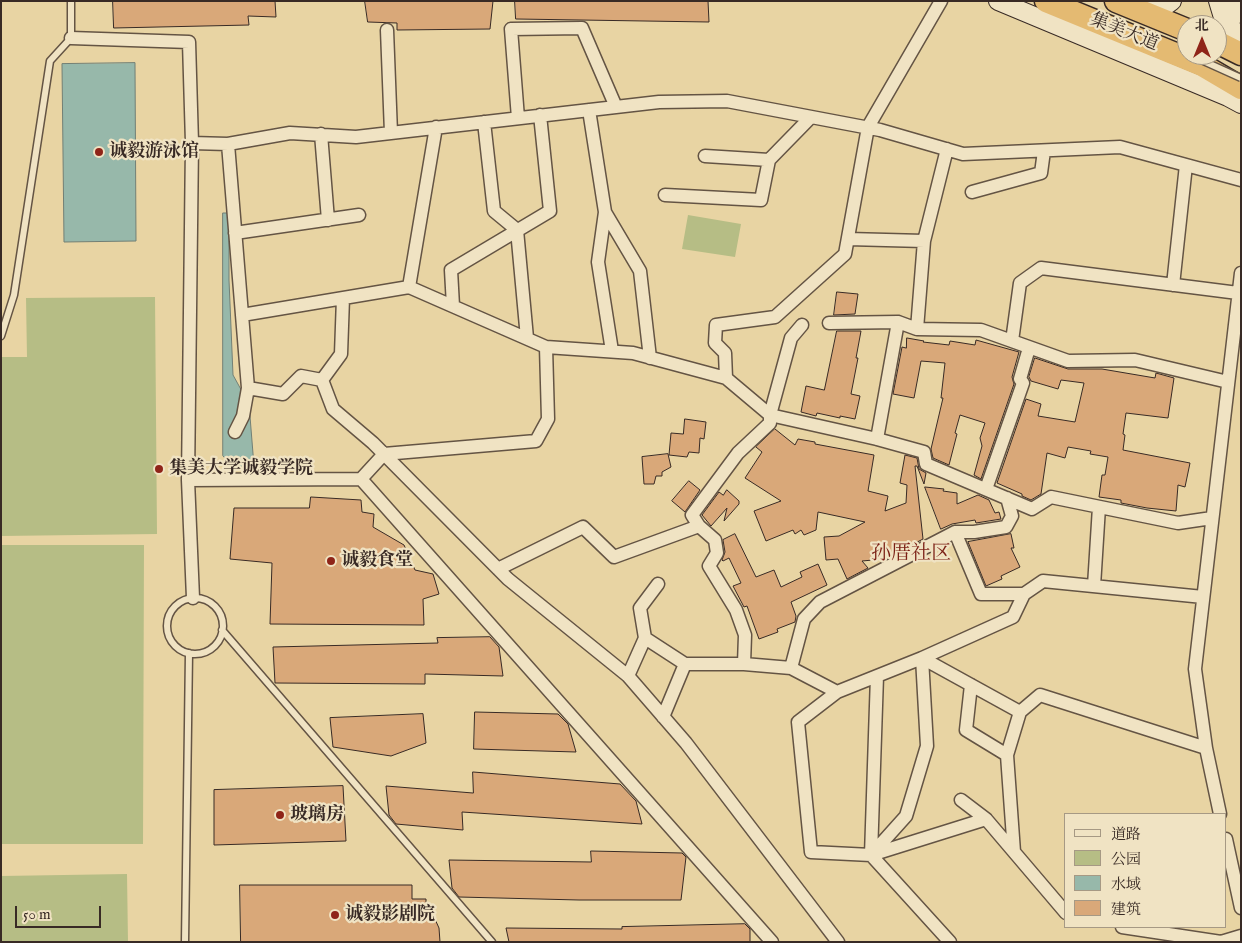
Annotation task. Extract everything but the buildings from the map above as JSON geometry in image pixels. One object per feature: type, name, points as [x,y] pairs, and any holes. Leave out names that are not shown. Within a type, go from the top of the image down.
[{"type":"highway","name":"集美大道","points":[[1046,1],[1177,36]]},
{"type":"highway","name":"集美大道","points":[[1114,10],[1139,11],[1177,26]]},
{"type":"highway","name":"集美大道","points":[[1227,65],[1241,88]]},
{"type":"main road","points":[[998,1],[1241,104]]},
{"type":"main road","points":[[1139,11],[1168,4],[1172,1]]},
{"type":"main road","points":[[1206,1],[1209,15]]},
{"type":"main road","points":[[1216,1],[1216,15]]},
{"type":"main road","points":[[1234,1],[1235,7],[1241,14]]},
{"type":"street","points":[[726,378],[724,353],[715,343],[716,325],[775,317],[845,254],[868,127],[941,1]]},
{"type":"street","points":[[518,118],[510,29],[582,28],[616,107]]},
{"type":"street","points":[[387,30],[391,133]]},
{"type":"street","points":[[70,38],[189,42],[192,143],[188,480],[193,598]]},
{"type":"street","points":[[192,143],[228,144],[290,133],[356,137],[660,102],[727,101],[868,127],[964,154],[1120,148],[1241,180]]},
{"type":"street","points":[[589,110],[605,212],[598,262],[612,351]]},
{"type":"street","points":[[453,306],[451,270],[550,211],[540,115]]},
{"type":"street","points":[[664,195],[761,200],[769,160],[811,117]]},
{"type":"street","points":[[484,122],[494,211],[517,230],[527,338]]},
{"type":"street","points":[[409,287],[436,127]]},
{"type":"street","points":[[321,134],[328,220]]},
{"type":"street","points":[[228,144],[248,388],[243,416],[235,432]]},
{"type":"street","points":[[917,329],[924,241],[947,149]]},
{"type":"street","points":[[972,192],[1041,173],[1044,150]]},
{"type":"street","points":[[705,156],[769,160]]},
{"type":"street","points":[[1173,285],[1186,165]]},
{"type":"street","points":[[605,212],[640,271],[650,358]]},
{"type":"street","points":[[235,233],[359,215]]},
{"type":"street","points":[[848,239],[924,241]]},
{"type":"street","points":[[1012,341],[1020,283],[1041,268],[1238,293]]},
{"type":"street","points":[[1220,813],[1206,748],[1195,669],[1241,273]]},
{"type":"street","points":[[242,315],[409,287],[546,347],[633,353],[726,378],[770,415],[877,439],[924,452],[926,464],[1032,509],[1051,497],[1178,523],[1212,518]]},
{"type":"street","points":[[322,380],[341,354],[343,298]]},
{"type":"street","points":[[877,439],[898,322]]},
{"type":"street","points":[[829,323],[898,322],[917,329],[981,330],[1068,361],[1135,360],[1228,382]]},
{"type":"street","points":[[744,664],[745,635],[736,610],[709,566],[717,553],[715,540],[699,526],[692,515],[738,453],[770,423],[770,415],[792,338],[802,325]]},
{"type":"street","points":[[188,480],[361,479],[384,454],[536,441],[548,419],[546,347]]},
{"type":"street","points":[[986,489],[1023,383],[1020,379],[1029,348]]},
{"type":"street","points":[[248,388],[283,394],[302,376],[322,380]]},
{"type":"street","points":[[322,380],[333,409],[384,454],[508,579],[628,676],[686,743],[838,942]]},
{"type":"street","points":[[361,479],[772,942]]},
{"type":"street","points":[[791,668],[804,619],[820,602],[955,532],[974,532],[1006,527],[1012,516],[1007,498]]},
{"type":"street","points":[[1094,586],[1099,507]]},
{"type":"street","points":[[498,569],[583,527],[614,557],[699,526]]},
{"type":"street","points":[[955,532],[982,594],[1024,594]]},
{"type":"street","points":[[986,819],[871,855],[810,852],[798,722],[837,692],[922,658],[1013,617],[1024,594],[1043,581],[1203,597]]},
{"type":"street","points":[[628,676],[645,638],[640,608],[658,584]]},
{"type":"street","points":[[645,638],[685,664],[744,664],[791,668],[837,692]]},
{"type":"street","points":[[922,658],[1020,712]]},
{"type":"street","points":[[871,855],[906,816],[927,746],[922,658]]},
{"type":"street","points":[[664,717],[685,664]]},
{"type":"street","points":[[877,676],[871,855],[950,942]]},
{"type":"street","points":[[971,685],[966,730],[1007,754]]},
{"type":"street","points":[[1014,852],[1007,754],[1020,712],[1040,695],[1206,748]]},
{"type":"street","points":[[961,800],[986,819],[1064,911]]},
{"type":"street","points":[[1227,845],[1241,908]]},
{"type":"street","points":[[1129,928],[1221,942],[1241,936]]},
{"type":"lane","points":[[1,336],[14,295],[50,60],[70,38],[71,1]]},
{"type":"lane","points":[[1114,10],[1177,32]]},
{"type":"lane","points":[[1227,61],[1241,78]]},
{"type":"lane","points":[[193,598],[209,602],[215,607],[220,614],[222,630],[214,646],[206,651],[189,653],[181,650],[169,636],[167,628],[168,619],[171,611],[177,604],[193,598]]},
{"type":"lane","points":[[222,630],[492,942]]},
{"type":"lane","points":[[185,942],[189,653]]},
{"type":"green space","points":[[688,215],[741,224],[735,257],[682,249]]},
{"type":"green space","points":[[155,297],[157,534],[1,536],[1,357],[27,357],[26,298]]},
{"type":"green space","points":[[1,545],[144,545],[143,844],[1,844]]},
{"type":"green space","points":[[127,874],[128,942],[1,942],[1,876]]},
{"type":"water","name":"诚毅游泳馆","points":[[135,63],[136,241],[64,242],[62,64]]},
{"type":"water","points":[[223,213],[229,213],[229,280],[233,375],[249,404],[254,466],[233,467],[223,456]]},
{"type":"place","name":"诚毅游泳馆","points":[[99,152]]},
{"type":"place","name":"集美大学诚毅学院","points":[[159,469]]},
{"type":"place","name":"诚毅食堂","points":[[331,561]]},
{"type":"place","name":"玻璃房","points":[[280,815]]},
{"type":"place","name":"诚毅影剧院","points":[[335,915]]},
{"type":"district","name":"孙厝社区","points":[[911,555]]}]
